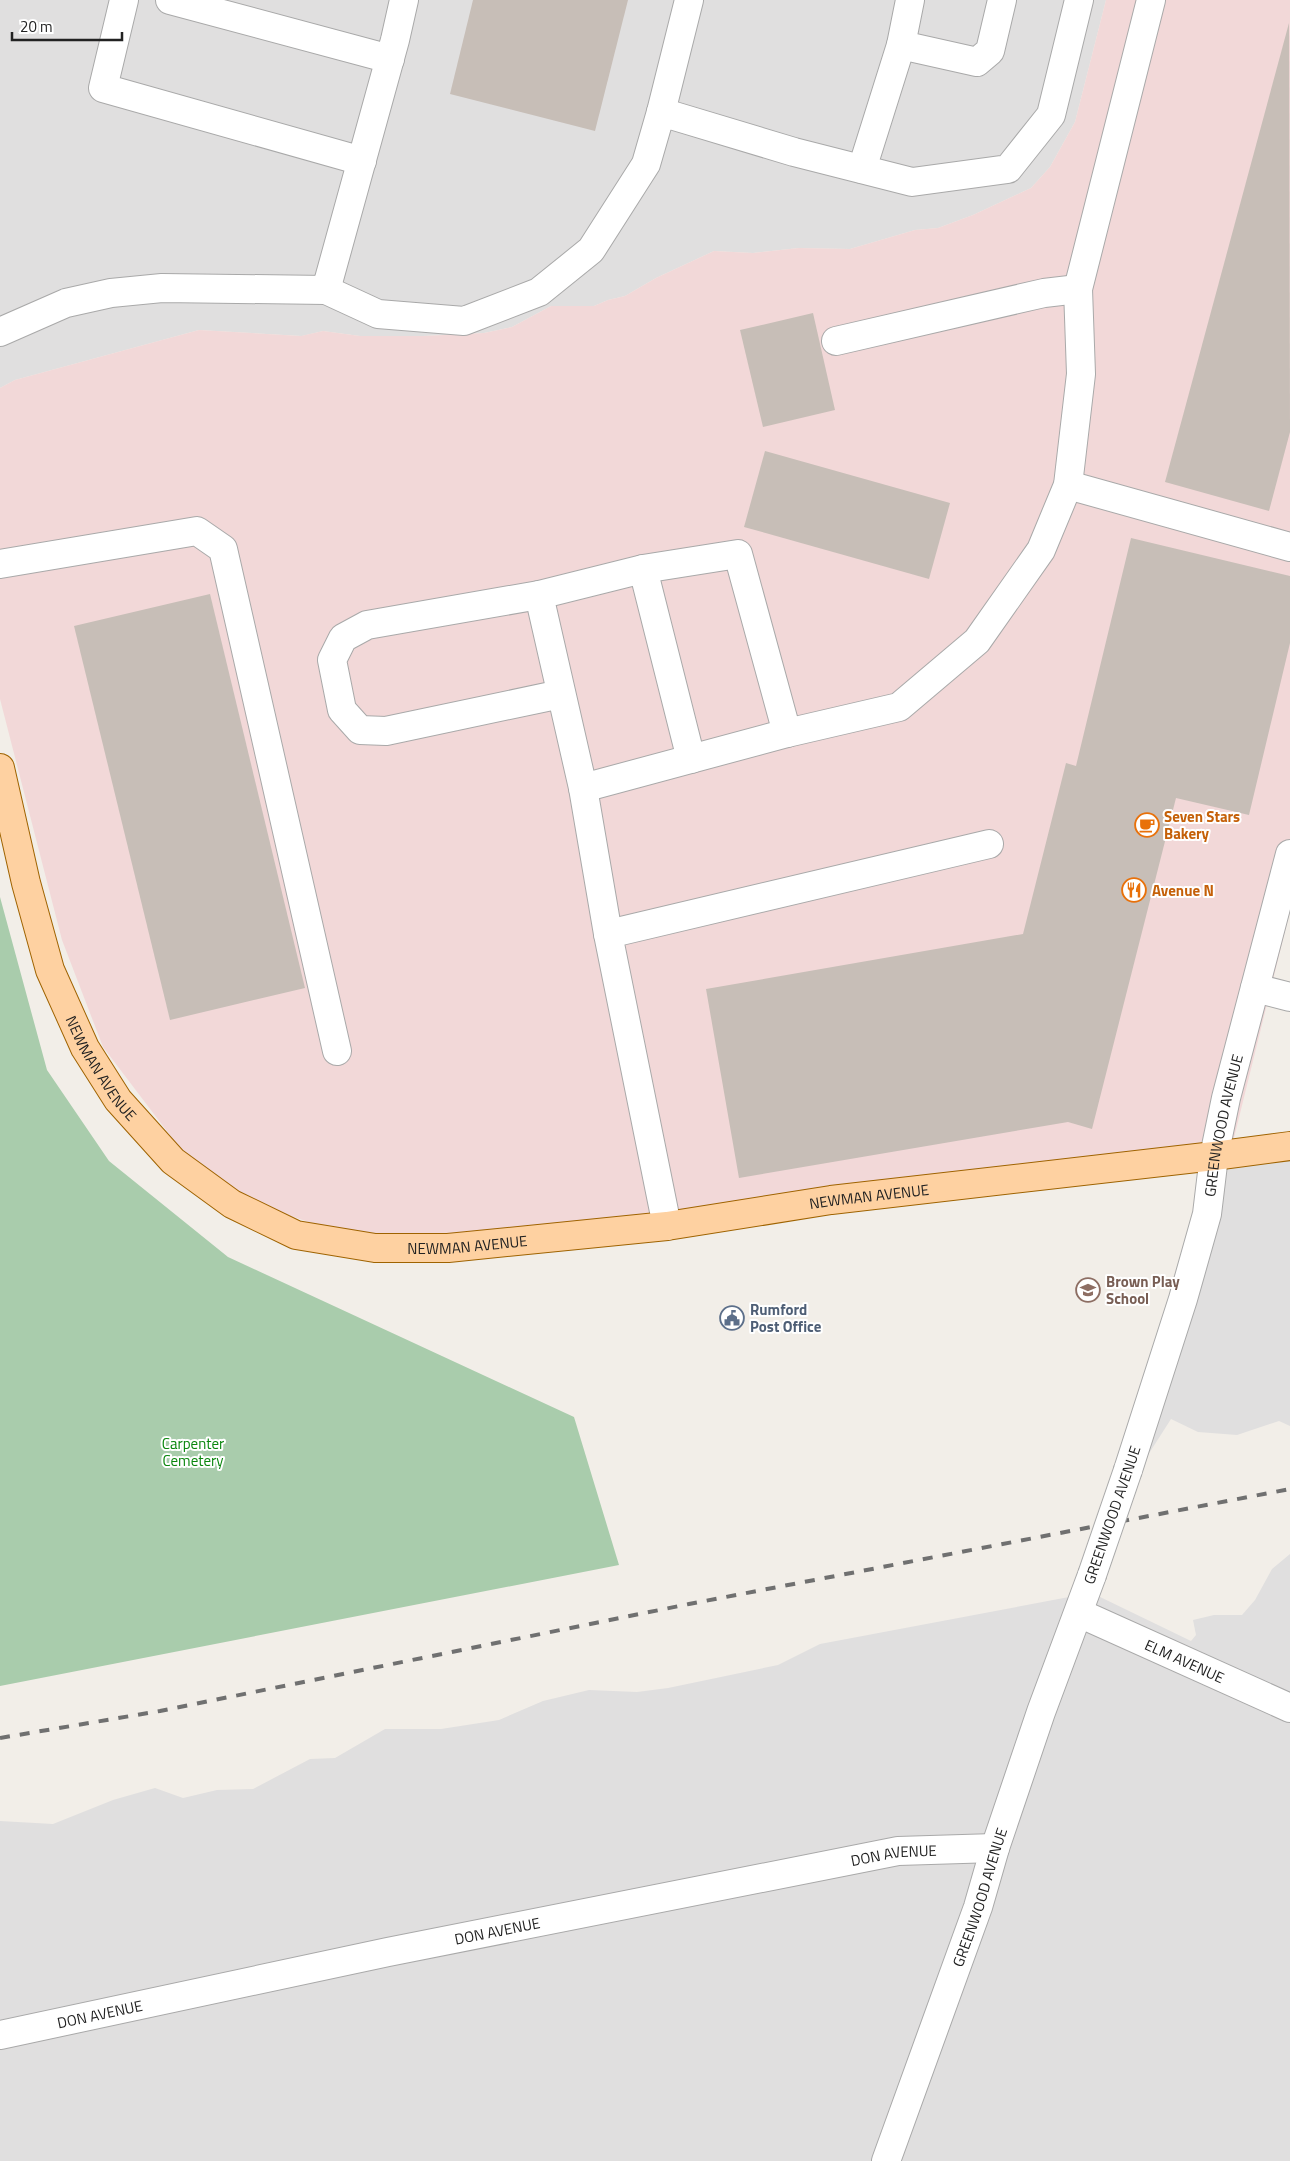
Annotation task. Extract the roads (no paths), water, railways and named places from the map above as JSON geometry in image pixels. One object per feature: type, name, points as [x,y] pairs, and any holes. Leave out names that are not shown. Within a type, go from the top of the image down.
[{"type":"main road","name":"NEWMAN AVENUE","points":[[0,768],[26,883],[50,970],[85,1048],[118,1100],[173,1161],[232,1204],[296,1235],[375,1248],[448,1248],[667,1226],[831,1200],[1290,1146]]},
{"type":"street","points":[[124,0],[103,88],[362,161]]},
{"type":"street","points":[[170,0],[390,59]]},
{"type":"street","points":[[326,290],[390,59],[404,0]]},
{"type":"street","points":[[0,332],[66,303],[111,293],[162,288],[326,290],[378,314],[464,321],[539,292],[591,250],[646,164],[689,0]]},
{"type":"street","points":[[862,169],[900,45],[910,0]]},
{"type":"street","points":[[900,45],[977,62],[990,51],[1002,0]]},
{"type":"street","points":[[661,112],[794,152],[912,182],[1008,169],[1051,115],[1079,0]]},
{"type":"street","points":[[584,788],[787,733],[899,707],[977,641],[1041,550],[1068,485],[1081,374],[1078,289],[1151,0]]},
{"type":"street","points":[[836,341],[1044,293],[1078,289]]},
{"type":"street","points":[[1068,485],[1290,547]]},
{"type":"street","points":[[0,564],[197,531],[223,549],[337,1051]]},
{"type":"street","points":[[562,694],[386,731],[360,730],[342,710],[332,660],[343,638],[367,625],[539,595],[643,569],[738,554],[787,733]]},
{"type":"street","points":[[643,569],[691,759]]},
{"type":"street","points":[[539,595],[584,788],[608,934],[667,1226]]},
{"type":"street","points":[[608,934],[989,844]]},
{"type":"street","name":"GREENWOOD AVENUE","points":[[886,2161],[978,1907],[995,1848],[1041,1712],[1079,1613],[1128,1470],[1194,1261],[1207,1214],[1214,1156],[1226,1098],[1290,854]]},
{"type":"street","points":[[1255,988],[1290,997]]},
{"type":"street","name":"ELM AVENUE","points":[[1079,1613],[1290,1708]]},
{"type":"street","name":"DON AVENUE","points":[[0,2035],[388,1952],[898,1851],[995,1848]]},
{"type":"railway","points":[[0,1738],[160,1711],[689,1604],[1290,1489]]},
{"type":"place","name":"Seven Stars Bakery","points":[[1147,825]]},
{"type":"place","name":"Avenue N","points":[[1134,890]]},
{"type":"place","name":"Brown Play School","points":[[1088,1290]]},
{"type":"place","name":"Rumford Post Office","points":[[732,1318]]},
{"type":"park label","name":"Carpenter Cemetery","points":[[193,1452]]}]
